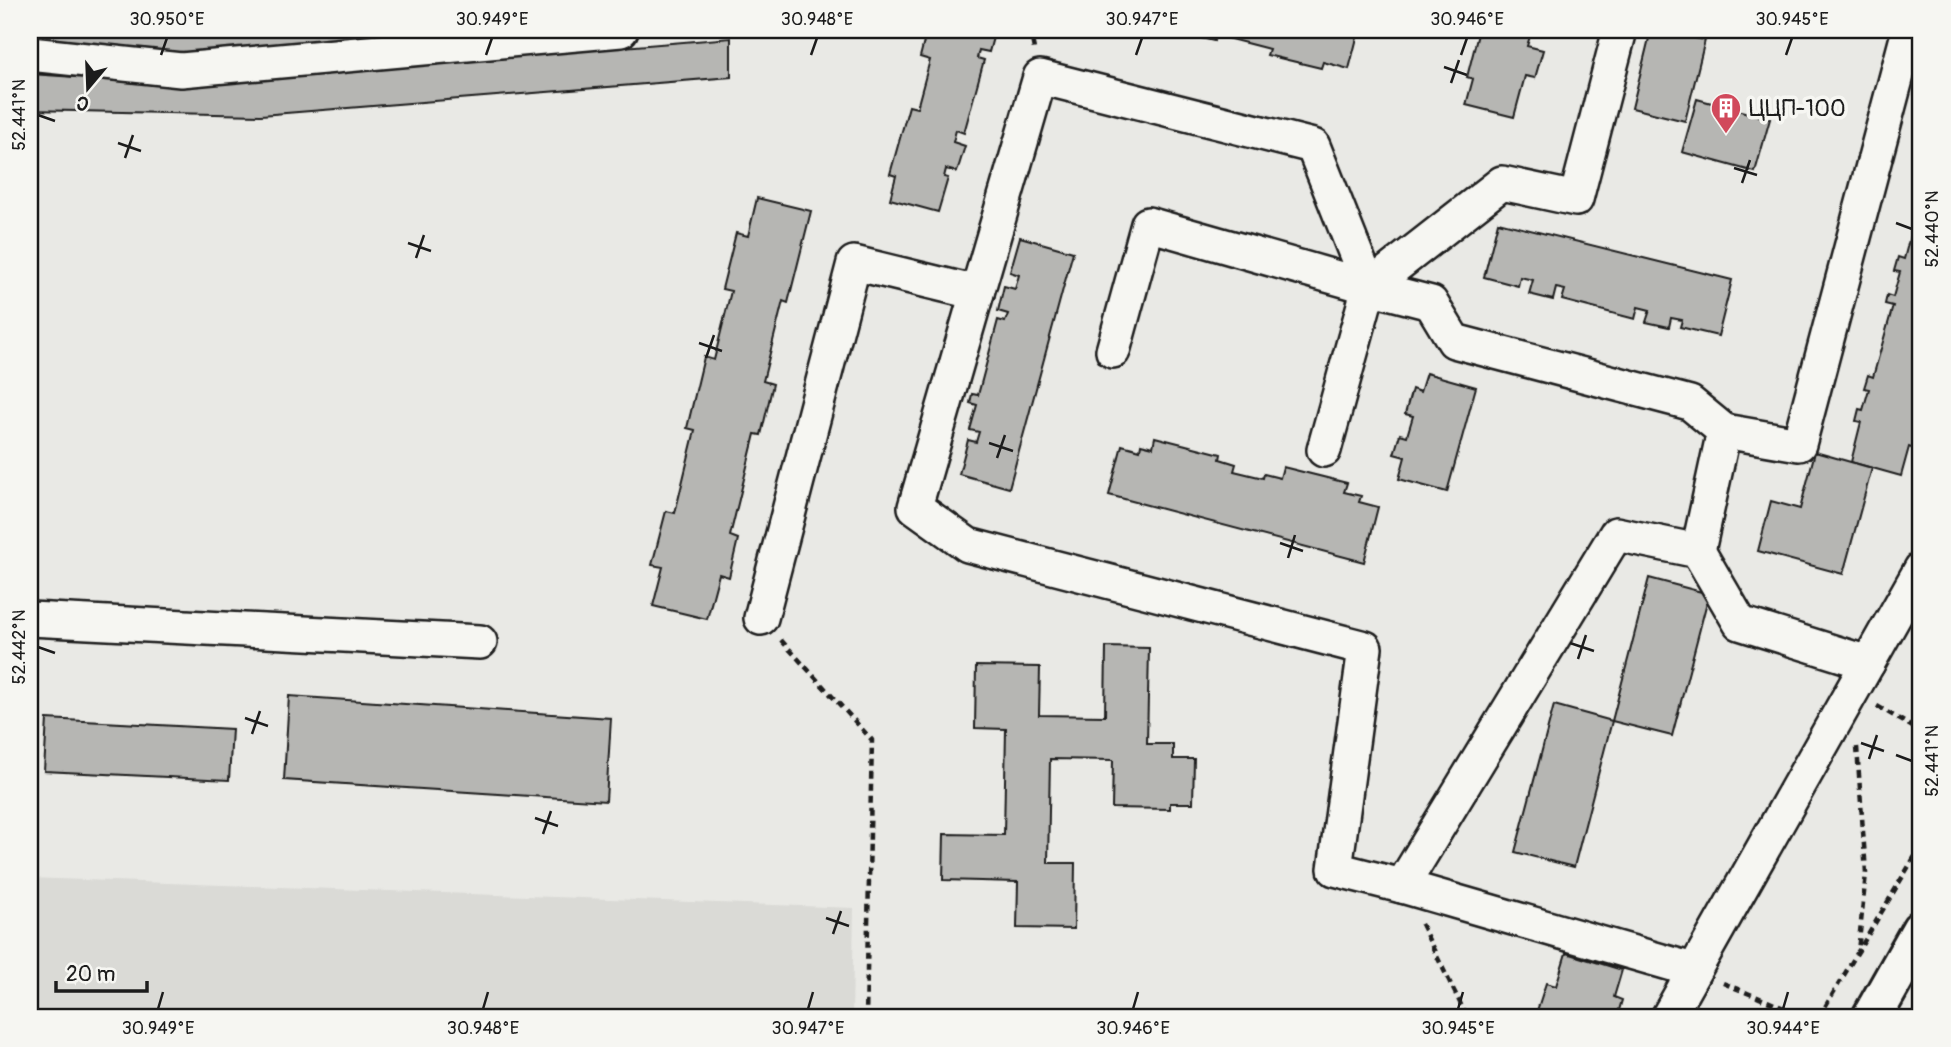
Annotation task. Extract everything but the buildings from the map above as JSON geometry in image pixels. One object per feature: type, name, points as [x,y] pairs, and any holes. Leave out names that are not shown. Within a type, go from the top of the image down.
[{"type":"main road","points":[[1872,1017],[1921,930]]},
{"type":"lane","points":[[30,54],[181,70],[455,37],[621,30]]},
{"type":"lane","points":[[1324,450],[1369,287],[1502,183],[1576,199],[1620,30]]},
{"type":"lane","points":[[1113,351],[1149,224],[1431,303],[1454,341],[1690,403],[1724,431],[1799,444],[1909,30]]},
{"type":"lane","points":[[1369,287],[1313,146],[1040,77],[915,507],[968,545],[1364,648],[1335,869],[1693,970]]},
{"type":"lane","points":[[761,618],[854,263],[977,293]]},
{"type":"lane","points":[[1724,431],[1698,551],[1740,623],[1861,677]]},
{"type":"lane","points":[[1402,886],[1616,534],[1698,551]]},
{"type":"lane","points":[[1668,1017],[1921,569]]},
{"type":"lane","points":[[30,619],[480,642]]},
{"type":"path","points":[[761,618],[872,740],[866,1017]]},
{"type":"path","points":[[1861,677],[1921,732]]},
{"type":"path","points":[[1857,745],[1866,873],[1858,952]]},
{"type":"path","points":[[1819,1017],[1921,846]]},
{"type":"path","points":[[1402,886],[1467,1017]]},
{"type":"path","points":[[1693,970],[1806,1017]]},
{"type":"shaded area","points":[[30,878],[854,908],[852,1017],[30,1017]]},
{"type":"place","name":"ЦЦП-100","points":[[1726,135]]}]
